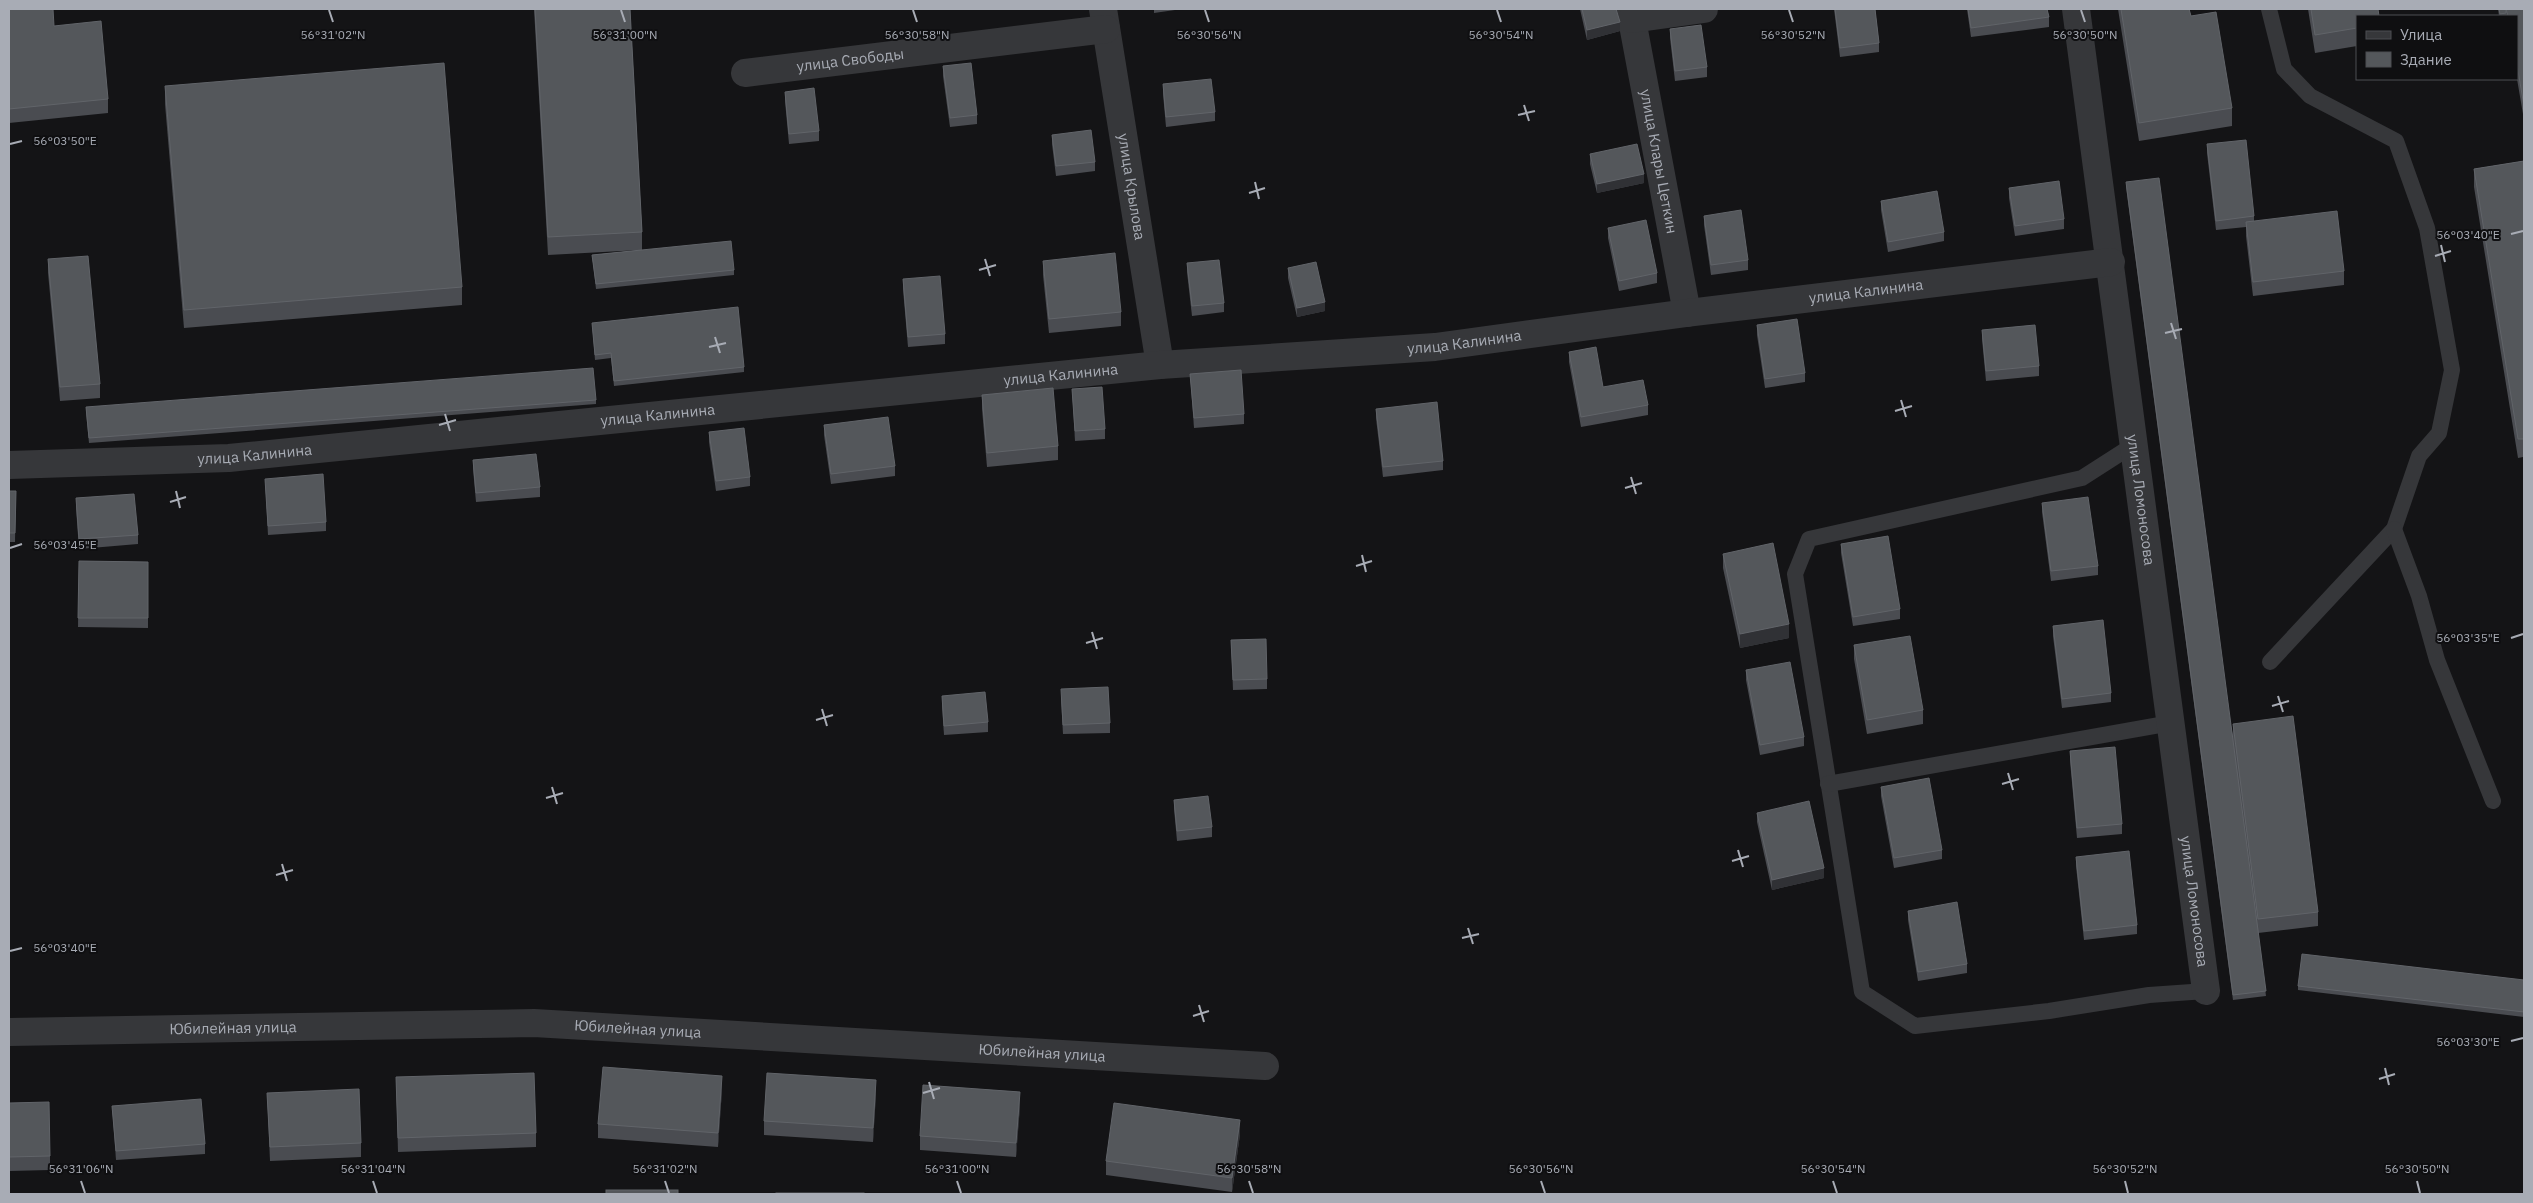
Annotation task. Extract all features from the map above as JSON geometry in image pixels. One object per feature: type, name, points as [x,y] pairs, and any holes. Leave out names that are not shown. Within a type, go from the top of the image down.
[{"type":"street","points":[[1631,14],[1704,9]]},
{"type":"street","name":"улица Ломоносова","points":[[2076,9],[2206,991]]},
{"type":"street","name":"улица Клары Цеткин","points":[[1631,14],[1687,313]]},
{"type":"street","name":"улица Свободы","points":[[745,74],[1104,19]]},
{"type":"street","name":"улица Крылова","points":[[1104,19],[1160,365]]},
{"type":"street","name":"улица Калинина","points":[[9,465],[229,458],[1160,365],[1435,347],[1687,313],[2111,262]]},
{"type":"street","name":"Юбилейная улица","points":[[9,1032],[534,1023],[1265,1066]]},
{"type":"lane","points":[[2269,9],[2284,69],[2310,96],[2396,141],[2427,228],[2452,370],[2439,433],[2419,456],[2394,529],[2270,662]]},
{"type":"lane","points":[[2135,444],[2082,478],[1809,539],[1795,574],[1862,992],[1915,1026],[2049,1011],[2149,995],[2206,991]]},
{"type":"lane","points":[[2394,529],[2419,596],[2437,660],[2493,801]]},
{"type":"lane","points":[[1828,784],[2171,723]]},
{"type":"building","points":[[9,9],[53,9],[54,26],[101,21],[108,99],[9,109]]},
{"type":"building","points":[[535,9],[630,9],[642,232],[548,237]]},
{"type":"building","points":[[1582,9],[1616,9],[1620,22],[1587,30]]},
{"type":"building","points":[[1835,9],[1875,9],[1879,43],[1840,48]]},
{"type":"building","points":[[1968,9],[2047,9],[2049,17],[1971,28]]},
{"type":"building","points":[[2121,9],[2189,9],[2191,16],[2216,12],[2232,108],[2139,123]]},
{"type":"building","points":[[2311,9],[2378,9],[2379,15],[2356,15],[2356,28],[2315,35]]},
{"type":"building","points":[[2499,9],[2506,9],[2506,13],[2500,14]]},
{"type":"building","points":[[2506,9],[2524,9],[2524,106],[2518,71],[2518,15],[2508,15]]},
{"type":"building","points":[[1701,25],[1707,67],[1675,71],[1670,29]]},
{"type":"building","points":[[444,63],[462,287],[184,310],[165,86]]},
{"type":"building","points":[[971,63],[977,115],[950,118],[943,66]]},
{"type":"building","points":[[1211,79],[1215,112],[1166,117],[1163,84]]},
{"type":"building","points":[[814,88],[819,131],[789,134],[785,92]]},
{"type":"building","points":[[1091,130],[1095,162],[1056,166],[1052,135]]},
{"type":"building","points":[[2246,140],[2254,216],[2216,221],[2207,144]]},
{"type":"building","points":[[1637,144],[1644,174],[1597,184],[1590,154]]},
{"type":"building","points":[[2524,161],[2524,439],[2518,439],[2474,169]]},
{"type":"building","points":[[2159,178],[2266,991],[2233,995],[2126,182]]},
{"type":"building","points":[[2059,181],[2064,219],[2015,226],[2009,188]]},
{"type":"building","points":[[1937,191],[1944,232],[1888,242],[1881,201]]},
{"type":"building","points":[[1741,210],[1748,260],[1711,265],[1704,216]]},
{"type":"building","points":[[2337,211],[2344,271],[2253,282],[2246,222]]},
{"type":"building","points":[[1646,220],[1657,273],[1619,281],[1608,228]]},
{"type":"building","points":[[731,241],[734,270],[596,284],[592,255]]},
{"type":"building","points":[[1115,253],[1121,312],[1049,319],[1043,261]]},
{"type":"building","points":[[88,256],[100,384],[60,387],[48,259]]},
{"type":"building","points":[[1219,260],[1224,303],[1192,306],[1187,263]]},
{"type":"building","points":[[1316,262],[1325,302],[1297,308],[1288,268]]},
{"type":"building","points":[[940,276],[945,334],[908,337],[903,279]]},
{"type":"building","points":[[738,307],[744,367],[614,381],[611,353],[595,355],[592,323]]},
{"type":"building","points":[[1797,319],[1805,373],[1765,379],[1757,325]]},
{"type":"building","points":[[2035,325],[2039,366],[1986,371],[1982,330]]},
{"type":"building","points":[[1596,347],[1603,387],[1643,380],[1648,405],[1581,417],[1569,352]]},
{"type":"building","points":[[593,368],[596,400],[89,438],[86,407]]},
{"type":"building","points":[[1241,370],[1244,414],[1194,418],[1190,374]]},
{"type":"building","points":[[1102,387],[1105,429],[1075,431],[1072,389]]},
{"type":"building","points":[[1053,388],[1058,446],[987,453],[982,395]]},
{"type":"building","points":[[1437,402],[1443,461],[1383,467],[1376,409]]},
{"type":"building","points":[[888,417],[895,466],[831,474],[824,425]]},
{"type":"building","points":[[744,428],[750,477],[716,481],[709,432]]},
{"type":"building","points":[[536,454],[540,487],[476,493],[473,460]]},
{"type":"building","points":[[323,474],[326,522],[268,526],[265,479]]},
{"type":"building","points":[[9,491],[16,491],[15,533],[9,533]]},
{"type":"building","points":[[134,494],[138,535],[79,539],[76,498]]},
{"type":"building","points":[[2088,497],[2098,566],[2051,571],[2042,503]]},
{"type":"building","points":[[1888,536],[1900,609],[1853,617],[1841,544]]},
{"type":"building","points":[[1773,543],[1789,624],[1740,634],[1723,554]]},
{"type":"building","points":[[79,561],[148,562],[148,618],[78,618]]},
{"type":"building","points":[[2103,620],[2111,693],[2062,699],[2053,626]]},
{"type":"building","points":[[1910,636],[1923,710],[1867,720],[1854,645]]},
{"type":"building","points":[[1266,639],[1267,679],[1233,680],[1231,640]]},
{"type":"building","points":[[1790,662],[1804,737],[1760,745],[1746,670]]},
{"type":"building","points":[[1108,687],[1110,723],[1063,725],[1061,689]]},
{"type":"building","points":[[985,692],[988,722],[944,726],[942,696]]},
{"type":"building","points":[[2293,716],[2318,912],[2258,919],[2233,724]]},
{"type":"building","points":[[2115,747],[2122,824],[2077,828],[2070,751]]},
{"type":"building","points":[[1929,778],[1942,850],[1894,858],[1881,787]]},
{"type":"building","points":[[1208,796],[1212,827],[1177,831],[1174,800]]},
{"type":"building","points":[[1809,801],[1824,868],[1772,880],[1757,813]]},
{"type":"building","points":[[2129,851],[2137,925],[2084,931],[2076,857]]},
{"type":"building","points":[[1957,902],[1967,964],[1918,972],[1908,911]]},
{"type":"building","points":[[2302,954],[2524,980],[2524,1012],[2298,986]]},
{"type":"building","points":[[603,1067],[722,1076],[718,1133],[598,1124]]},
{"type":"building","points":[[534,1073],[536,1133],[398,1138],[396,1077]]},
{"type":"building","points":[[767,1073],[876,1080],[873,1128],[764,1121]]},
{"type":"building","points":[[923,1085],[1020,1092],[1016,1143],[920,1136]]},
{"type":"building","points":[[359,1089],[361,1143],[270,1147],[267,1093]]},
{"type":"building","points":[[201,1099],[205,1144],[116,1151],[112,1106]]},
{"type":"building","points":[[49,1102],[50,1156],[9,1157],[9,1103]]},
{"type":"building","points":[[1114,1103],[1240,1120],[1232,1178],[1106,1161]]},
{"type":"building","points":[[606,1190],[678,1190],[678,1194],[606,1194]]},
{"type":"building","points":[[864,1193],[864,1194],[776,1194]]}]
